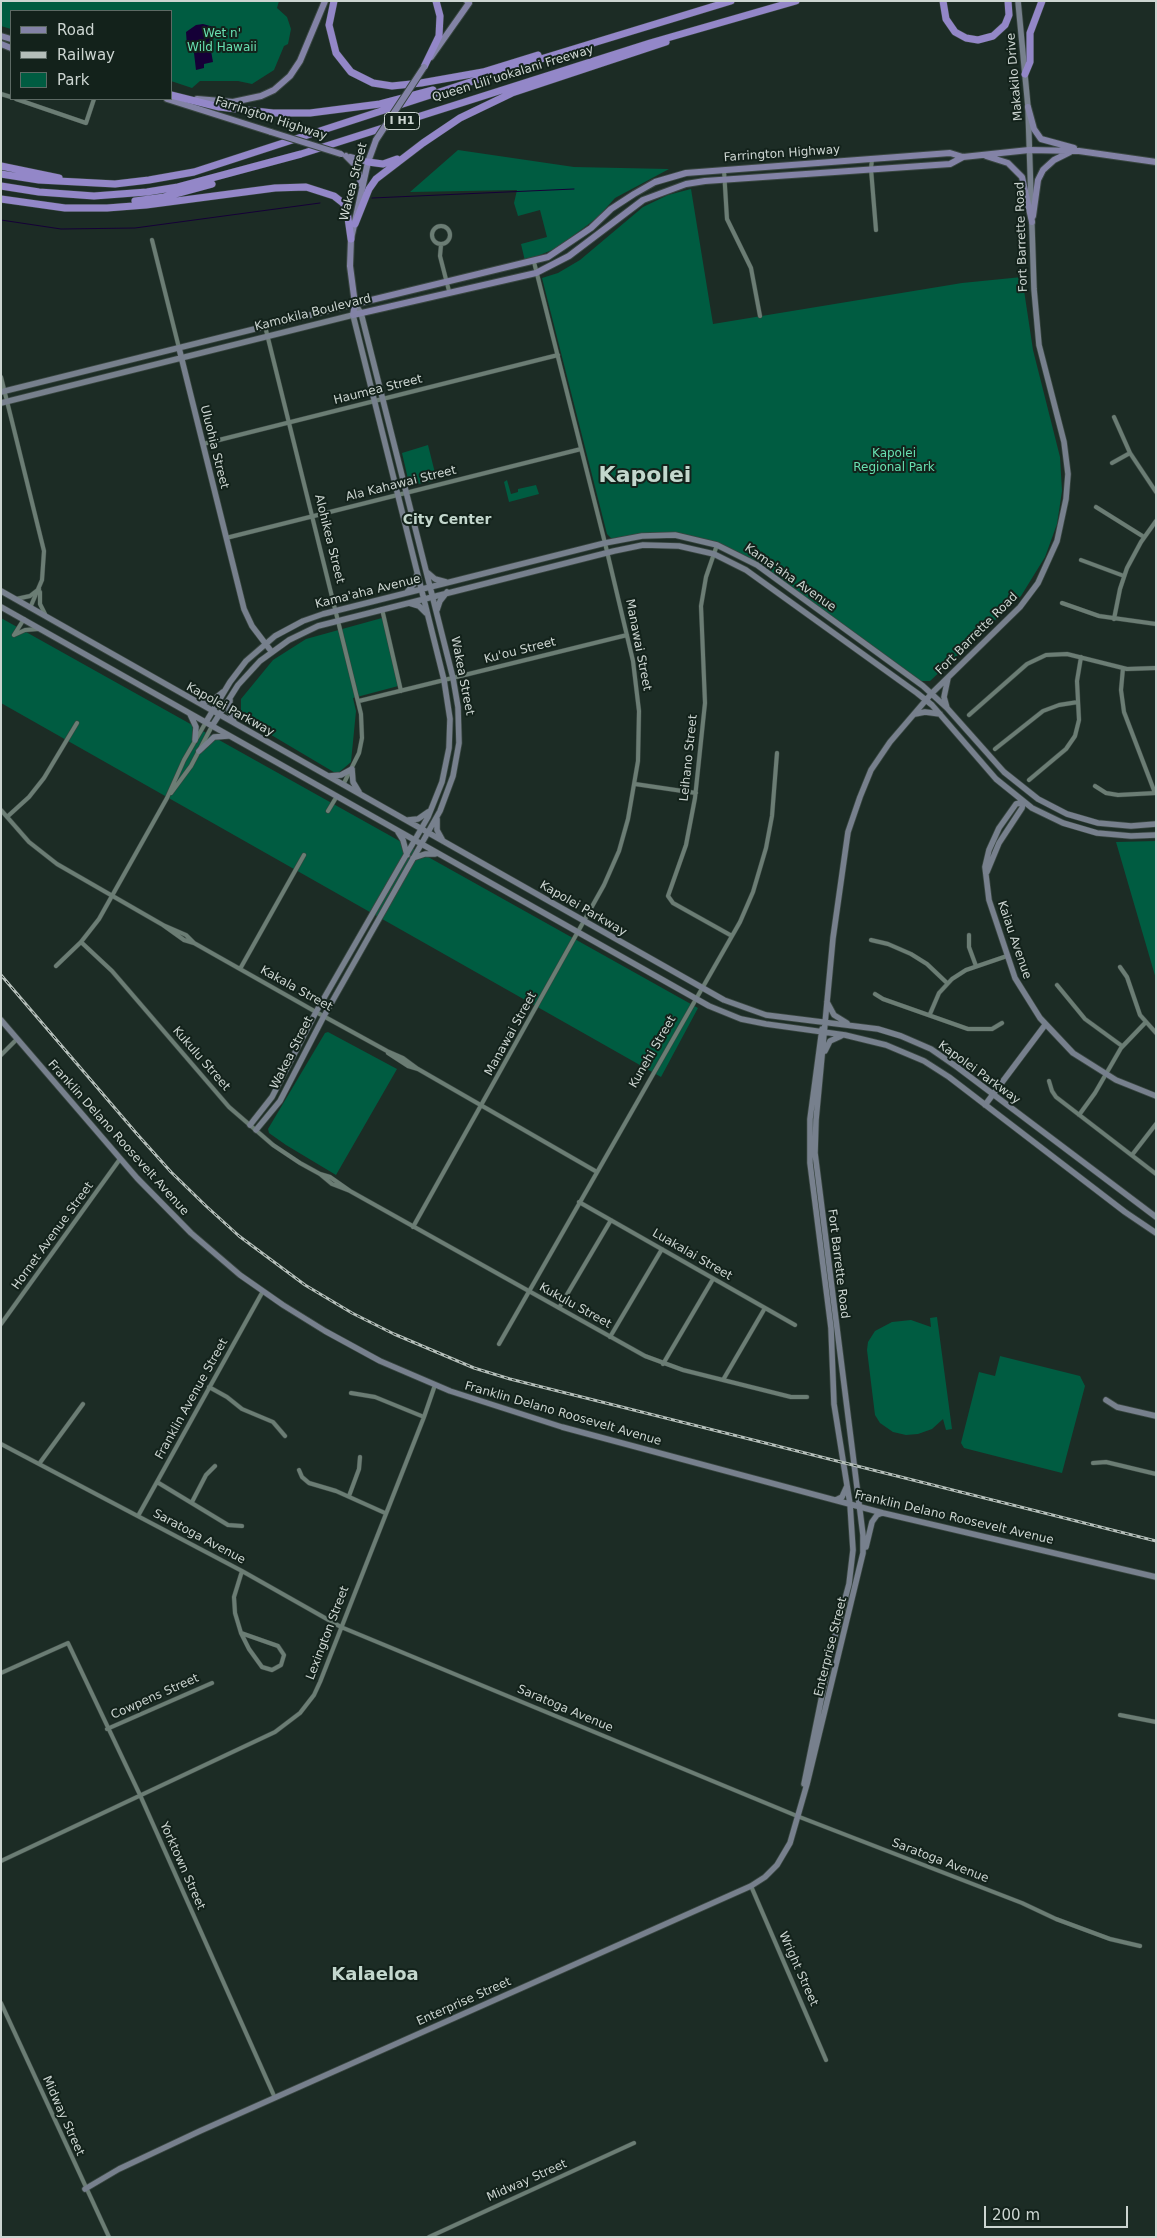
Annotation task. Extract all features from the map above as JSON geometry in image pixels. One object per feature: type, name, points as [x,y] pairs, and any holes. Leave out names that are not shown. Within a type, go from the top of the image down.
[{"type":"highway","points":[[334,1],[329,25],[332,43],[339,58],[356,75],[373,83],[385,85],[421,83],[483,72],[572,44],[642,28]]},
{"type":"highway","points":[[424,67],[439,36],[440,16],[436,1]]},
{"type":"highway","name":"Queen Liliʻuokalani Freeway","points":[[1,174],[39,180],[86,184],[115,184],[194,172],[544,58],[730,1]]},
{"type":"highway","name":"Queen Liliʻuokalani Freeway","points":[[1,186],[39,192],[78,195],[120,195],[147,192],[212,179],[301,154],[502,88],[796,1]]},
{"type":"highway","points":[[943,1],[946,19],[955,32],[966,38],[978,40],[993,36],[1000,31],[1008,19],[1008,1]]},
{"type":"highway","points":[[1025,74],[1030,62],[1030,33],[1042,1]]},
{"type":"highway","points":[[355,224],[372,183],[404,156],[442,129],[494,100],[649,49],[699,29]]},
{"type":"highway","points":[[172,93],[228,108],[273,113],[310,113],[380,104],[480,80]]},
{"type":"highway","points":[[65,208],[164,197],[253,171],[301,154]]},
{"type":"highway","points":[[368,162],[383,164],[404,156]]},
{"type":"highway","points":[[1,166],[86,184]]},
{"type":"highway","points":[[3,199],[65,208],[107,208],[146,205],[275,188],[306,187],[334,196],[343,203],[347,211],[351,239]]},
{"type":"main road","name":"Farrington Highway","points":[[172,93],[197,99],[233,102],[261,96],[274,90],[285,81],[297,66],[326,1]]},
{"type":"main road","name":"Makakilo Drive","points":[[1018,1],[1028,107],[1029,150]]},
{"type":"main road","name":"Wakea Street","points":[[256,1130],[280,1101],[324,1016],[380,918],[415,840],[431,810],[442,782],[449,748],[450,719],[444,680],[353,314],[355,304],[350,266],[351,239],[368,162],[376,140],[468,2]]},
{"type":"main road","points":[[1,38],[10,39]]},
{"type":"main road","points":[[1,44],[10,47]]},
{"type":"main road","points":[[1,48],[10,47]]},
{"type":"main road","name":"Farrington Highway","points":[[170,100],[368,162]]},
{"type":"main road","points":[[1028,107],[1034,128],[1041,139],[1076,151]]},
{"type":"main road","name":"Farrington Highway","points":[[617,219],[643,200],[694,182],[950,164],[963,157],[1029,150],[1076,151],[1156,164]]},
{"type":"main road","name":"Fort Barrette Road","points":[[850,1504],[834,1404],[832,1344],[810,1163],[810,1119],[823,1032],[840,876],[848,832],[871,770],[890,742],[926,700],[1020,607],[1032,592],[1049,563],[1064,518],[1068,484],[1066,452],[1039,344],[1034,289],[1029,150]]},
{"type":"main road","points":[[1032,222],[1038,180],[1043,170],[1054,160],[1076,151]]},
{"type":"main road","name":"Farrington Highway","points":[[611,209],[644,188],[670,177],[702,171],[950,153],[963,157]]},
{"type":"main road","points":[[343,155],[357,167],[362,188]]},
{"type":"main road","points":[[980,155],[1001,160],[1018,171],[1026,184],[1032,222]]},
{"type":"main road","name":"Kamokila Boulevard","points":[[3,392],[265,326],[534,262],[562,249],[591,228],[611,209]]},
{"type":"main road","name":"Kamokila Boulevard","points":[[4,402],[353,314],[448,291],[536,273],[569,256],[617,219]]},
{"type":"main road","name":"Wakea Street","points":[[250,1125],[270,1101],[316,1012],[372,913],[409,857],[421,844],[437,817],[450,786],[459,743],[458,707],[453,678],[384,399],[361,313],[355,304]]},
{"type":"main road","name":"Uluohia Street","points":[[179,348],[244,609],[252,626],[271,652]]},
{"type":"main road","name":"Kama'aha Avenue","points":[[206,722],[239,669],[265,644],[295,624],[336,610],[605,543],[642,536],[665,535],[698,539],[717,545],[757,565],[932,694],[947,708],[1004,772],[1029,793],[1057,810],[1088,820],[1120,826],[1156,824]]},
{"type":"main road","name":"Kama'aha Avenue","points":[[212,726],[246,675],[271,652],[298,634],[338,620],[406,602],[608,552],[643,545],[667,545],[714,554],[736,564],[755,576],[926,700],[996,779],[1023,802],[1053,819],[1085,831],[1119,836],[1156,835]]},
{"type":"main road","points":[[427,572],[435,579],[448,582]]},
{"type":"main road","points":[[406,593],[414,584],[417,574]]},
{"type":"main road","name":"Kapolei Parkway","points":[[1,591],[729,1003],[755,1012],[889,1032],[921,1044],[949,1060],[1156,1217]]},
{"type":"main road","points":[[437,612],[440,601],[447,592]]},
{"type":"main road","points":[[406,602],[419,606],[428,616]]},
{"type":"main road","name":"Kapolei Parkway","points":[[1,606],[695,999],[741,1018],[766,1024],[845,1035],[886,1045],[916,1056],[941,1071],[1125,1212],[1156,1233]]},
{"type":"main road","points":[[24,619],[30,608]]},
{"type":"main road","points":[[947,708],[944,697],[949,677]]},
{"type":"main road","points":[[195,701],[212,700],[225,691]]},
{"type":"main road","points":[[231,696],[229,710],[235,724]]},
{"type":"main road","points":[[913,715],[925,712],[940,714]]},
{"type":"main road","points":[[189,713],[196,727],[195,740]]},
{"type":"main road","points":[[199,751],[214,737],[231,737]]},
{"type":"main road","points":[[328,776],[341,775],[352,768],[353,782],[361,795]]},
{"type":"main road","points":[[337,796],[343,785]]},
{"type":"main road","name":"Kaiau Avenue","points":[[1029,793],[1023,802],[1022,808],[999,843],[987,872],[989,900],[1006,956],[1023,994],[1046,1025],[1073,1053],[1105,1075],[1156,1096]]},
{"type":"main road","points":[[406,820],[418,819],[431,810]]},
{"type":"main road","points":[[437,817],[437,830],[443,842]]},
{"type":"main road","points":[[397,830],[409,857],[438,854]]},
{"type":"main road","points":[[826,1000],[834,1015],[851,1026]]},
{"type":"main road","name":"Franklin Delano Roosevelt Avenue","points":[[1,1020],[120,1159],[181,1224],[262,1291],[303,1319],[393,1367],[435,1385],[562,1427],[883,1513],[1156,1577]]},
{"type":"main road","points":[[985,1105],[1046,1025]]},
{"type":"main road","name":"Fort Barrette Road","points":[[823,1032],[822,1064],[815,1128],[817,1180],[858,1506]]},
{"type":"main road","points":[[822,1064],[830,1041],[845,1035]]},
{"type":"main road","points":[[1106,1400],[1116,1406],[1156,1416]]},
{"type":"main road","points":[[836,1500],[842,1497],[847,1486]]},
{"type":"main road","name":"Enterprise Street","points":[[804,1791],[804,1782],[819,1708],[850,1578],[852,1542],[850,1504]]},
{"type":"main road","name":"Enterprise Street","points":[[86,2189],[119,2169],[621,1942],[751,1886],[765,1877],[782,1858],[790,1843],[862,1564],[864,1541],[858,1506]]},
{"type":"main road","points":[[862,1564],[872,1522],[877,1515],[883,1513]]},
{"type":"street","points":[[19,100],[86,123],[94,100]]},
{"type":"street","points":[[872,160],[871,169],[876,230]]},
{"type":"street","points":[[724,170],[727,219],[751,268],[760,316]]},
{"type":"street","points":[[441,226],[448,230],[451,235],[447,243],[441,245],[435,242],[432,236],[433,230],[441,226]]},
{"type":"street","name":"Uluohia Street","points":[[152,240],[179,348]]},
{"type":"street","points":[[441,245],[440,256],[448,291]]},
{"type":"street","name":"Manawai Street","points":[[413,1227],[609,876],[619,851],[635,784],[639,752],[639,711],[636,678],[608,552],[534,262]]},
{"type":"street","name":"Alohikea Street","points":[[265,326],[359,701],[362,738],[352,768],[343,785]]},
{"type":"street","name":"Haumea Street","points":[[203,444],[558,355]]},
{"type":"street","points":[[1,377],[4,402],[44,551],[40,604],[48,618]]},
{"type":"street","points":[[1114,417],[1130,453],[1156,492]]},
{"type":"street","name":"Ala Kahawai Street","points":[[226,538],[581,449]]},
{"type":"street","points":[[1112,463],[1130,453]]},
{"type":"street","points":[[1096,507],[1144,536]]},
{"type":"street","points":[[1114,619],[1124,576],[1144,536],[1156,521]]},
{"type":"street","name":"Leihano Street","points":[[717,545],[704,586],[701,606],[705,702],[696,793],[690,829],[669,898],[673,903],[732,936]]},
{"type":"street","points":[[1081,560],[1124,576]]},
{"type":"street","points":[[15,599],[30,596],[40,588]]},
{"type":"street","points":[[30,608],[40,588]]},
{"type":"street","points":[[1062,604],[1099,616],[1156,624]]},
{"type":"street","points":[[382,609],[402,691]]},
{"type":"street","points":[[24,619],[14,635],[25,630],[40,628]]},
{"type":"street","name":"Ku'ou Street","points":[[359,701],[627,634]]},
{"type":"street","points":[[969,714],[1036,659],[1056,653],[1081,657],[1123,668],[1156,668]]},
{"type":"street","points":[[1029,780],[1062,752],[1074,736],[1079,720],[1077,681],[1081,657]]},
{"type":"street","points":[[1095,786],[1106,793],[1118,795],[1156,793],[1124,712],[1123,668]]},
{"type":"street","points":[[996,749],[1043,711],[1059,705],[1078,702]]},
{"type":"street","points":[[56,966],[81,942],[100,919],[168,796],[195,740],[206,722]]},
{"type":"street","points":[[7,817],[29,797],[44,778],[77,723]]},
{"type":"street","points":[[168,796],[186,775],[212,726]]},
{"type":"street","points":[[1074,736],[1080,738]]},
{"type":"street","name":"Kunehi Street","points":[[499,1344],[732,936],[752,892],[766,847],[773,810],[777,752]]},
{"type":"street","points":[[635,784],[696,793]]},
{"type":"street","points":[[328,811],[337,796]]},
{"type":"street","name":"Kakala Street","points":[[1,810],[23,836],[47,857],[163,925],[184,940],[194,943],[324,1016],[396,1059],[418,1069],[597,1172]]},
{"type":"street","points":[[240,969],[304,855]]},
{"type":"street","points":[[969,935],[969,947],[976,966]]},
{"type":"street","points":[[871,940],[896,947],[911,954],[926,964],[947,983]]},
{"type":"street","name":"Kukulu Street","points":[[81,942],[112,971],[229,1107],[282,1151],[320,1174],[330,1177],[350,1191],[413,1227],[610,1337],[663,1364],[791,1397],[807,1397]]},
{"type":"street","points":[[930,1014],[936,999],[947,983],[961,972],[1006,956]]},
{"type":"street","points":[[1120,967],[1128,977],[1136,1006],[1145,1023],[1156,1034]]},
{"type":"street","points":[[1057,985],[1085,1019],[1122,1046]]},
{"type":"street","points":[[874,994],[883,999],[974,1030],[992,1029],[1002,1024]]},
{"type":"street","points":[[1079,1114],[1122,1046],[1145,1023]]},
{"type":"street","points":[[1,1056],[17,1039]]},
{"type":"street","points":[[1049,1081],[1056,1097],[1156,1174]]},
{"type":"street","points":[[1132,1155],[1156,1124]]},
{"type":"street","name":"Hornet Avenue Street","points":[[1,1324],[120,1159]]},
{"type":"street","name":"Luakalai Street","points":[[579,1202],[796,1325]]},
{"type":"street","points":[[559,1308],[611,1220]]},
{"type":"street","points":[[610,1337],[662,1249]]},
{"type":"street","points":[[663,1364],[713,1279]]},
{"type":"street","name":"Franklin Avenue Street","points":[[138,1516],[262,1291]]},
{"type":"street","points":[[723,1380],[765,1308]]},
{"type":"street","name":"Lexington Street","points":[[1,1861],[275,1732],[300,1713],[314,1694],[435,1385]]},
{"type":"street","points":[[210,1387],[242,1409],[273,1422],[285,1436]]},
{"type":"street","points":[[351,1393],[375,1397],[424,1417]]},
{"type":"street","points":[[39,1464],[82,1404]]},
{"type":"street","name":"Saratoga Avenue","points":[[1,1444],[242,1571],[340,1627],[797,1816],[1022,1903],[1056,1919],[1110,1939],[1140,1946]]},
{"type":"street","points":[[349,1496],[359,1469],[360,1457]]},
{"type":"street","points":[[1093,1463],[1106,1462],[1156,1474]]},
{"type":"street","points":[[192,1502],[206,1475],[215,1466]]},
{"type":"street","points":[[299,1470],[302,1477],[309,1483],[349,1496],[386,1513]]},
{"type":"street","points":[[157,1482],[228,1525],[242,1526]]},
{"type":"street","points":[[241,1632],[278,1646],[284,1655],[281,1664],[272,1670],[262,1667],[249,1649],[241,1632],[235,1614],[234,1597],[242,1571]]},
{"type":"street","name":"Yorktown Street","points":[[1,1673],[68,1643],[107,1729],[140,1795],[275,2099]]},
{"type":"street","name":"Cowpens Street","points":[[107,1729],[212,1683]]},
{"type":"street","points":[[1120,1716],[1156,1722]]},
{"type":"street","name":"Wright Street","points":[[751,1886],[826,2060]]},
{"type":"street","name":"Midway Street","points":[[1,2003],[108,2237]]},
{"type":"street","name":"Midway Street","points":[[429,2237],[634,2143]]},
{"type":"green space","name":"Wet n' Wild Hawaii","points":[[1,1],[279,1],[277,8],[287,17],[291,29],[288,44],[284,46],[274,70],[252,84],[238,81],[200,81],[192,88],[172,81],[172,10],[10,10],[10,29],[1,26]]},
{"type":"green space","points":[[458,150],[574,167],[669,169],[615,198],[598,217],[557,248],[525,261],[521,244],[547,237],[540,210],[518,216],[514,203],[517,190],[410,192]]},
{"type":"green space","name":"Kapolei Regional Park","points":[[691,189],[713,324],[962,283],[1022,277],[1033,350],[1060,457],[1062,491],[1057,524],[1045,557],[1021,596],[930,681],[920,681],[757,563],[738,552],[685,536],[612,539],[607,534],[542,278],[558,273],[580,260],[643,207],[668,195]]},
{"type":"green space","points":[[428,445],[436,477],[433,478],[433,481],[413,485],[408,479],[402,453]]},
{"type":"green space","points":[[507,480],[511,494],[518,492],[518,489],[536,485],[539,494],[509,502],[504,482]]},
{"type":"green space","points":[[1,618],[698,1008],[661,1077],[1,703]]},
{"type":"green space","points":[[382,618],[402,685],[353,698],[356,711],[351,762],[337,774],[241,717],[241,699],[273,660],[306,639]]},
{"type":"green space","points":[[1156,841],[1156,979],[1116,842]]},
{"type":"green space","points":[[328,1032],[397,1069],[336,1175],[286,1145],[269,1133],[268,1129],[325,1033]]},
{"type":"green space","points":[[937,1317],[952,1429],[946,1430],[943,1419],[932,1429],[918,1434],[906,1435],[893,1432],[880,1423],[875,1415],[867,1350],[868,1342],[875,1331],[892,1322],[911,1320],[931,1327],[930,1318]]},
{"type":"green space","points":[[1000,1356],[1080,1376],[1085,1386],[1062,1473],[964,1448],[961,1443],[979,1372],[995,1376]]},
{"type":"shaded area","points":[[203,24],[214,27],[216,32],[210,45],[213,62],[204,64],[204,68],[196,70],[194,53],[187,46],[186,32],[196,25]]},
{"type":"waterway","points":[[372,198],[574,189]]},
{"type":"waterway","points":[[1,220],[61,229],[135,228],[320,203]]},
{"type":"railway","points":[[1,975],[137,1134],[171,1172],[206,1206],[239,1236],[305,1285],[352,1313],[394,1334],[474,1368],[510,1379],[1156,1541]]},
{"type":"district","name":"Kapolei","points":[[645,476]]},
{"type":"district","name":"City Center","points":[[447,520]]},
{"type":"district","name":"Kalaeloa","points":[[375,1975]]}]
